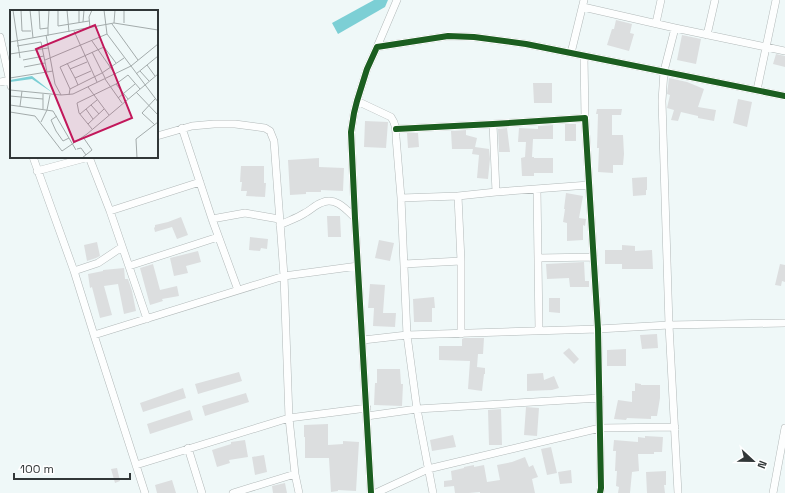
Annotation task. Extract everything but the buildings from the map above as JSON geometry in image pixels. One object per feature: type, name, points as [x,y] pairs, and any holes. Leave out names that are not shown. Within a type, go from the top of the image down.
[{"type":"street","points":[[371,493],[351,132],[357,101],[367,69],[397,0]]},
{"type":"street","points":[[656,23],[661,0]]},
{"type":"street","points":[[707,34],[715,0]]},
{"type":"street","points":[[757,90],[776,0]]},
{"type":"street","points":[[571,53],[583,3],[675,28],[785,51]]},
{"type":"street","points":[[675,28],[664,71],[662,101],[669,325],[678,493]]},
{"type":"street","points":[[0,36],[10,83],[0,82]]},
{"type":"street","points":[[377,46],[448,36],[474,37],[526,44],[785,96]]},
{"type":"street","points":[[584,56],[585,118],[598,329],[600,493]]},
{"type":"street","points":[[357,101],[391,117],[394,121],[396,129],[408,335],[416,409],[433,493]]},
{"type":"street","points":[[396,129],[585,118]]},
{"type":"street","points":[[158,136],[192,126],[235,124],[264,128],[270,131],[274,141],[284,276],[290,418],[295,474],[299,493]]},
{"type":"street","points":[[493,124],[496,192]]},
{"type":"street","points":[[182,128],[212,219],[238,290]]},
{"type":"street","points":[[32,158],[74,271],[145,493]]},
{"type":"street","points":[[37,171],[85,158]]},
{"type":"street","points":[[89,158],[110,211],[147,319]]},
{"type":"street","points":[[110,211],[200,182]]},
{"type":"street","points":[[401,198],[458,196],[590,185]]},
{"type":"street","points":[[537,189],[539,331]]},
{"type":"street","points":[[458,196],[462,260],[461,334]]},
{"type":"street","points":[[212,219],[245,214],[280,222],[305,214],[318,204],[327,201],[337,202],[355,218]]},
{"type":"street","points":[[129,266],[218,236]]},
{"type":"street","points":[[74,271],[98,263],[122,247]]},
{"type":"street","points":[[538,258],[594,257]]},
{"type":"street","points":[[404,264],[462,260]]},
{"type":"street","points":[[94,335],[284,276],[358,266]]},
{"type":"street","points":[[363,340],[408,335],[598,329],[669,325],[785,323]]},
{"type":"street","points":[[136,465],[290,418],[600,398]]},
{"type":"street","points":[[376,493],[428,469],[600,428],[674,427]]},
{"type":"street","points":[[773,493],[783,452],[785,428]]},
{"type":"street","points":[[188,448],[202,493]]},
{"type":"street","points":[[233,493],[295,474]]},
{"type":"water","points":[[374,0],[388,0],[385,7],[338,34],[332,23]]},
{"type":"cycle path","points":[[371,493],[351,132],[357,101],[367,69],[377,47],[448,36],[474,37],[526,44],[785,96]]},
{"type":"cycle path","points":[[396,129],[585,118],[598,329],[600,493]]}]
